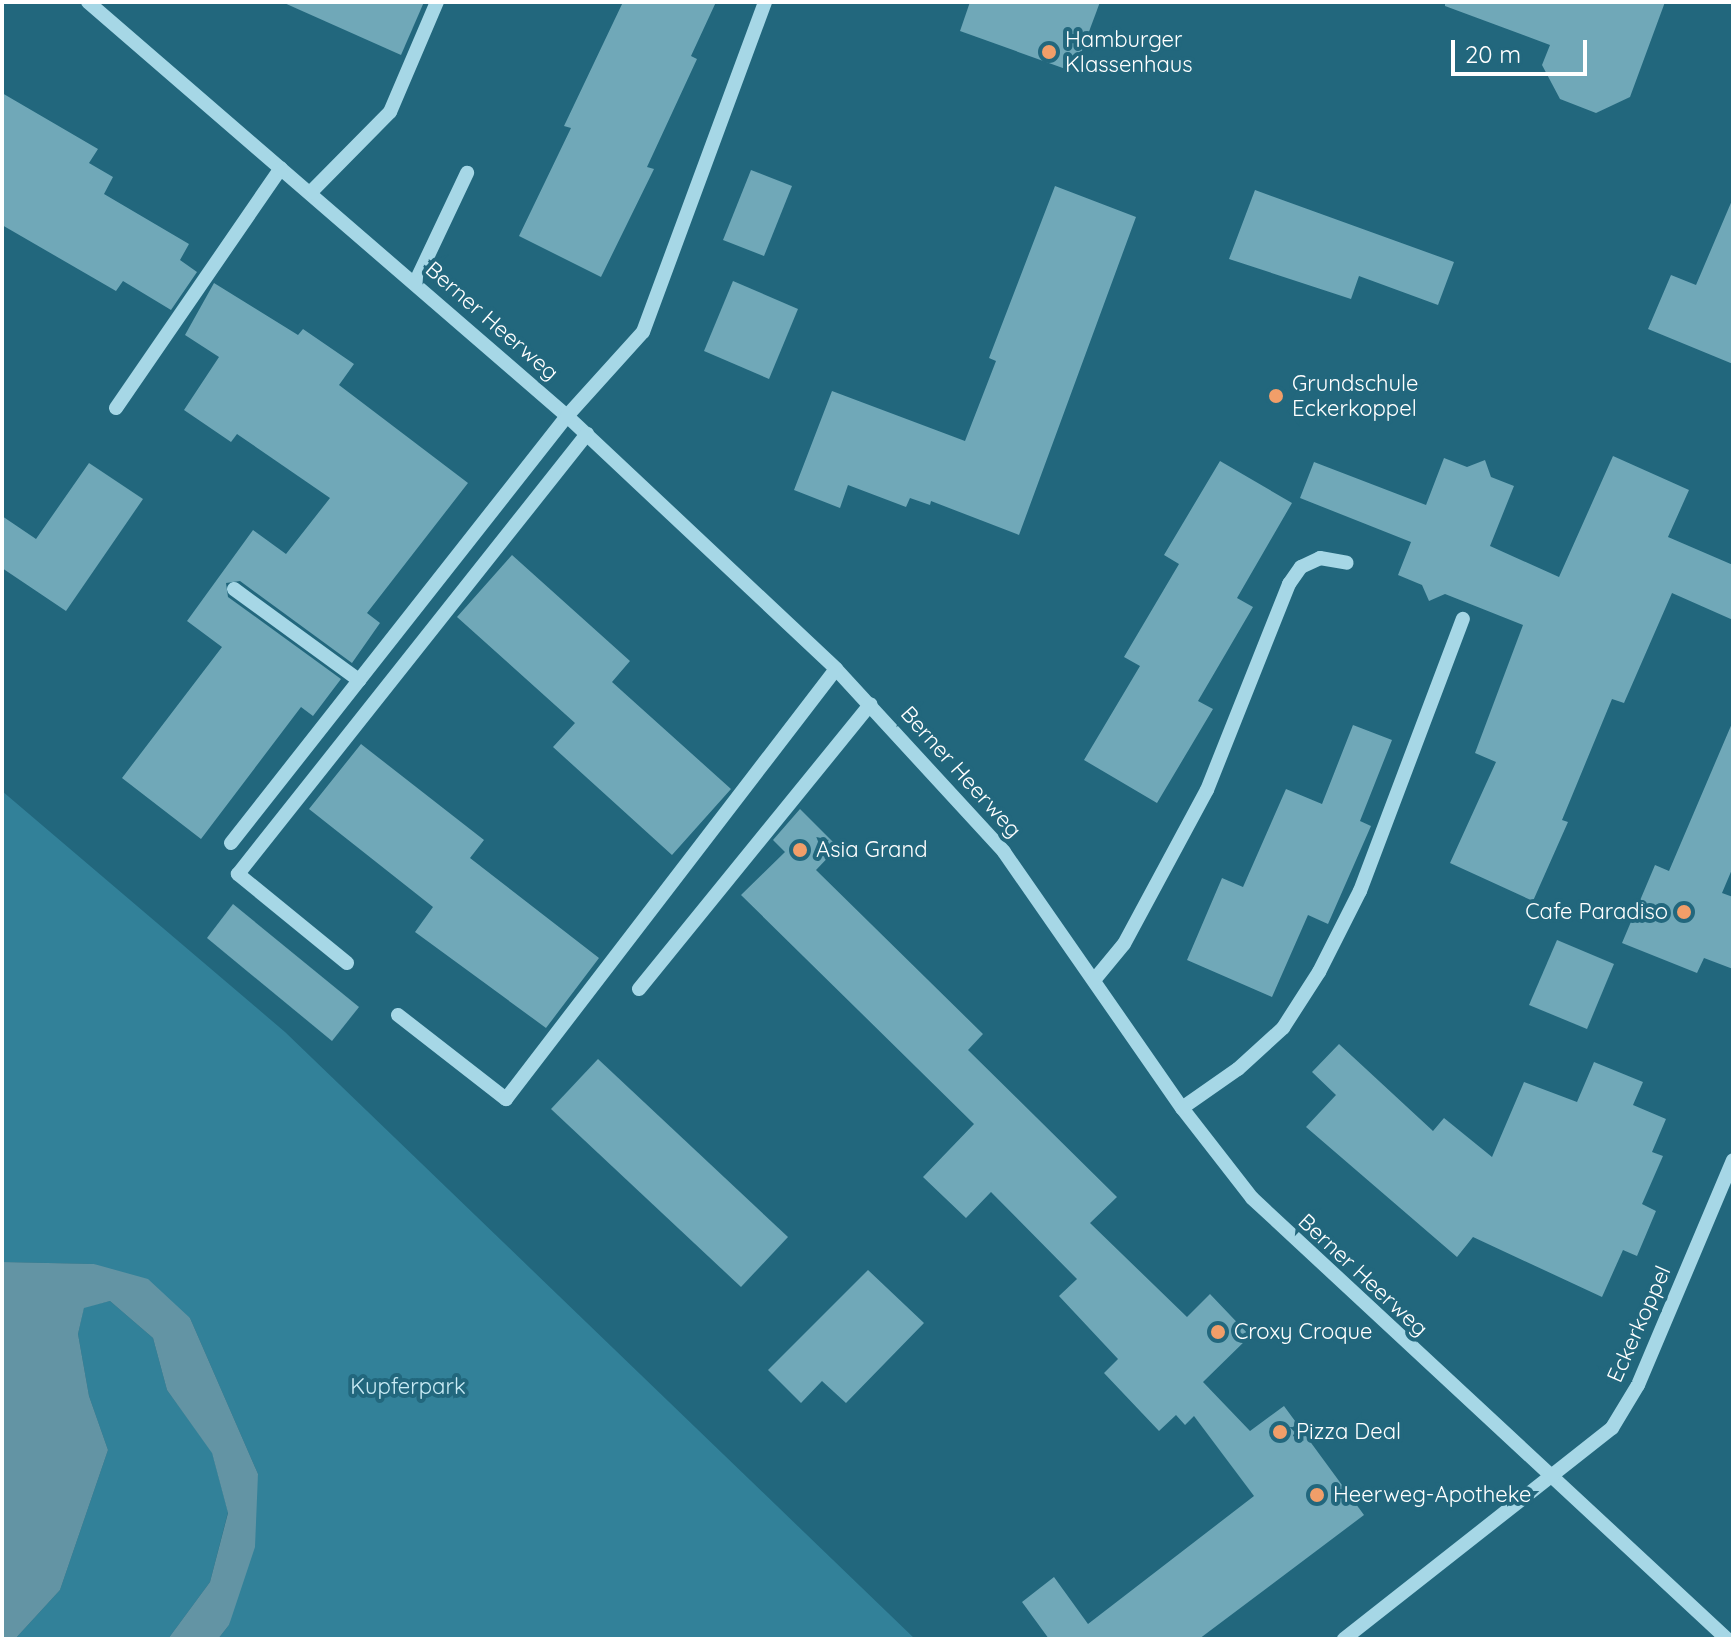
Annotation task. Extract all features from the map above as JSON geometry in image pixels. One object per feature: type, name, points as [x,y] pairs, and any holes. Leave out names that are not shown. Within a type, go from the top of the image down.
[{"type":"street","name":"Berner Heerweg","points":[[88,2],[567,416],[836,669],[987,831],[1095,979],[1182,1108],[1252,1198],[1309,1257],[1727,1639]]},
{"type":"street","points":[[310,193],[390,112],[437,2]]},
{"type":"street","points":[[231,843],[567,416],[643,332],[765,2]]},
{"type":"street","points":[[116,408],[281,168]]},
{"type":"street","points":[[415,283],[467,173]]},
{"type":"street","points":[[347,963],[238,874],[587,434]]},
{"type":"street","points":[[1095,979],[1124,944],[1207,790],[1289,584],[1301,567],[1320,558],[1347,563]]},
{"type":"street","points":[[234,589],[359,680]]},
{"type":"street","points":[[1182,1108],[1238,1069],[1283,1028],[1319,972],[1360,891],[1463,619]]},
{"type":"street","points":[[398,1015],[506,1099],[836,669]]},
{"type":"street","points":[[639,989],[871,704]]},
{"type":"street","name":"Eckerkoppel","points":[[1344,1639],[1602,1438],[1625,1409],[1733,1160]]},
{"type":"green space","name":"Kupferpark","points":[[2,791],[285,1032],[915,1639],[218,1639],[229,1625],[258,1474],[190,1318],[94,1264],[2,1262]]},
{"type":"green space","points":[[110,1301],[153,1338],[167,1390],[212,1452],[228,1512],[210,1582],[168,1639],[15,1639],[60,1590],[108,1450],[89,1396],[78,1334],[84,1307]]},
{"type":"shaded area","points":[[2,1262],[94,1264],[148,1279],[190,1318],[258,1474],[255,1547],[229,1625],[218,1639],[168,1639],[210,1582],[228,1513],[212,1453],[167,1390],[153,1338],[110,1301],[84,1308],[78,1334],[89,1396],[108,1450],[60,1590],[15,1639],[2,1639]]},
{"type":"building","points":[[282,2],[424,2],[401,55]]},
{"type":"building","points":[[623,2],[716,2],[691,56],[697,59],[647,167],[654,169],[601,277],[519,236],[571,128],[564,126]]},
{"type":"building","name":"Hamburger Klassenhaus","points":[[970,2],[1100,2],[1074,72],[960,31]]},
{"type":"building","points":[[1445,2],[1665,2],[1630,97],[1596,113],[1560,99],[1542,65],[1550,45],[1445,6]]},
{"type":"building","points":[[2,93],[98,149],[89,163],[113,177],[104,194],[189,244],[180,260],[197,272],[171,310],[123,281],[116,291],[2,225]]},
{"type":"building","points":[[751,170],[792,186],[764,256],[723,240]]},
{"type":"building","points":[[1055,186],[1136,217],[1019,535],[931,501],[930,505],[910,498],[906,507],[848,485],[840,508],[794,490],[832,391],[965,441],[996,361],[989,358]]},
{"type":"building","points":[[1255,190],[1454,262],[1438,305],[1359,276],[1351,299],[1229,259]]},
{"type":"building","points":[[1733,198],[1733,364],[1648,329],[1671,275],[1696,285]]},
{"type":"building","points":[[733,281],[798,309],[769,379],[704,351]]},
{"type":"building","points":[[214,283],[298,335],[303,329],[354,364],[339,385],[468,483],[367,613],[380,623],[352,663],[240,581],[226,583],[228,597],[341,679],[313,716],[301,707],[201,839],[122,778],[222,647],[187,621],[253,530],[286,554],[330,498],[237,434],[231,442],[184,410],[219,357],[185,335]]},
{"type":"building","points":[[1613,456],[1689,490],[1668,537],[1733,565],[1733,620],[1672,593],[1624,703],[1612,699],[1562,820],[1568,822],[1533,901],[1450,863],[1496,762],[1475,753],[1523,625],[1445,594],[1429,601],[1422,585],[1398,575],[1411,542],[1300,498],[1314,462],[1426,505],[1444,458],[1467,467],[1485,460],[1491,477],[1514,486],[1490,546],[1559,577]]},
{"type":"building","points":[[1220,461],[1292,503],[1237,598],[1253,607],[1198,701],[1213,709],[1157,803],[1084,760],[1140,666],[1124,657],[1179,564],[1164,555]]},
{"type":"building","points":[[89,463],[143,499],[66,611],[2,568],[2,516],[36,539]]},
{"type":"building","points":[[512,555],[630,661],[612,682],[731,789],[672,855],[553,747],[575,723],[457,617]]},
{"type":"building","points":[[1733,721],[1733,867],[1722,893],[1733,897],[1733,969],[1704,958],[1697,973],[1622,943],[1655,865],[1669,871]]},
{"type":"building","points":[[1353,725],[1392,740],[1360,821],[1371,826],[1328,924],[1308,915],[1272,997],[1187,960],[1222,878],[1243,887],[1286,789],[1322,804]]},
{"type":"building","points":[[361,744],[484,840],[470,858],[599,958],[546,1028],[415,932],[433,907],[309,809]]},
{"type":"building","points":[[800,809],[838,847],[816,870],[983,1034],[968,1050],[1117,1197],[1090,1223],[1187,1317],[1210,1294],[1250,1336],[1203,1382],[1250,1431],[1284,1406],[1364,1515],[1199,1639],[1049,1639],[1022,1602],[1054,1577],[1088,1624],[1254,1496],[1194,1416],[1185,1425],[1176,1415],[1159,1431],[1104,1373],[1118,1359],[1059,1296],[1077,1279],[991,1192],[966,1218],[923,1177],[974,1124],[741,895],[785,852],[773,840]]},
{"type":"building","points":[[233,904],[359,1007],[332,1041],[207,938]]},
{"type":"building","points":[[1557,940],[1614,964],[1587,1029],[1529,1005]]},
{"type":"building","points":[[1339,1044],[1433,1131],[1444,1118],[1492,1157],[1524,1082],[1577,1102],[1594,1062],[1643,1082],[1633,1105],[1666,1119],[1652,1152],[1663,1156],[1642,1204],[1656,1211],[1637,1256],[1623,1250],[1602,1297],[1473,1237],[1457,1257],[1306,1127],[1336,1095],[1312,1072]]},
{"type":"building","points":[[598,1059],[788,1237],[741,1287],[551,1109]]},
{"type":"building","points":[[868,1270],[924,1323],[846,1403],[822,1381],[801,1403],[768,1370]]},
{"type":"place","name":"Hamburger Klassenhaus","points":[[1049,52]]},
{"type":"place","name":"Grundschule Eckerkoppel","points":[[1276,396]]},
{"type":"place","name":"Asia Grand","points":[[800,850]]},
{"type":"place","name":"Cafe Paradiso","points":[[1684,912]]},
{"type":"place","name":"Croxy Croque","points":[[1218,1332]]},
{"type":"place","name":"Pizza Deal","points":[[1280,1432]]},
{"type":"place","name":"Heerweg-Apotheke","points":[[1317,1495]]}]
